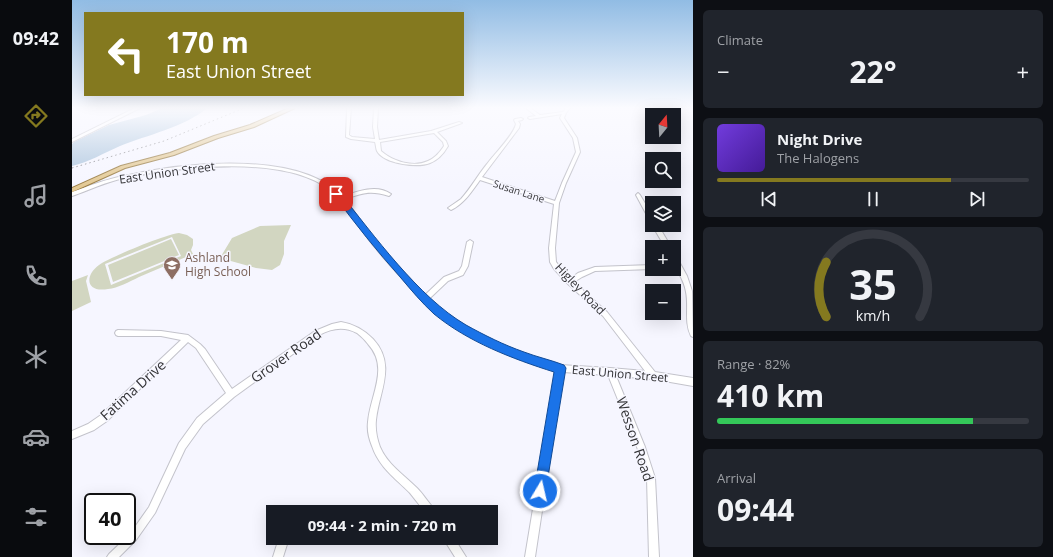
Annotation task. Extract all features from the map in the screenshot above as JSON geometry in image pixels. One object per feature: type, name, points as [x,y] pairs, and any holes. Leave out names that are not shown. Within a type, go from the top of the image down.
[{"type":"main road","points":[[72,190],[123,167],[172,154],[226,134]]},
{"type":"street","points":[[72,141],[86,134]]},
{"type":"street","points":[[347,134],[348,137],[378,141],[417,134]]},
{"type":"street","points":[[376,134],[379,151],[389,158],[412,164],[427,163],[436,157],[446,146],[445,142],[437,134]]},
{"type":"street","points":[[451,208],[460,203],[512,134]]},
{"type":"street","name":"Higley Road","points":[[572,134],[577,144],[577,156],[564,183],[557,203],[552,248],[553,262],[570,282],[605,314],[653,375]]},
{"type":"street","name":"East Union Street","points":[[72,194],[124,177],[197,166],[276,168],[301,173],[331,188],[375,243],[425,299],[438,311],[485,340],[522,357],[560,368],[653,375],[693,382]]},
{"type":"street","name":"Susan Lane","points":[[480,178],[557,203]]},
{"type":"street","points":[[341,199],[371,190],[379,190],[389,194]]},
{"type":"street","points":[[638,196],[645,208]]},
{"type":"street","points":[[425,299],[446,279],[462,273],[470,242]]},
{"type":"street","points":[[570,282],[580,275],[595,269],[645,267]]},
{"type":"street","points":[[681,274],[689,288],[689,324],[693,334]]},
{"type":"street","name":"Grover Road","points":[[112,557],[133,537],[152,510],[189,436],[205,417],[231,394],[325,328],[340,325],[347,326],[362,333],[376,348],[383,365],[383,375],[372,421],[376,446],[380,455],[389,467],[414,492],[424,505]]},
{"type":"street","points":[[118,333],[176,335],[188,338],[198,346],[231,394]]},
{"type":"street","name":"Fatima Drive","points":[[72,435],[91,427],[104,418],[188,338]]},
{"type":"street","points":[[530,557],[560,368]]},
{"type":"street","name":"Wesson Road","points":[[610,371],[641,447],[651,478],[654,557]]},
{"type":"street","points":[[278,557],[282,545]]},
{"type":"street","points":[[453,545],[461,557]]},
{"type":"green space","points":[[291,225],[284,241],[284,254],[280,265],[272,270],[256,268],[220,258],[232,238],[260,226]]},
{"type":"green space","points":[[179,233],[187,235],[193,239],[191,250],[193,254],[116,287],[101,290],[95,288],[90,283],[89,278],[94,269],[105,261],[151,241]],"holes":[[[172,237],[181,256],[111,285],[105,264]]]},
{"type":"green space","points":[[171,239],[179,255],[113,282],[108,265]]},
{"type":"green space","points":[[88,275],[86,281],[91,302],[72,311],[72,281]]},
{"type":"water","points":[[90,134],[154,134],[72,166],[72,144]]},
{"type":"railway","points":[[72,168],[164,141],[181,134]]},
{"type":"place","name":"Ashland High School","points":[[172,280]]},
{"type":"route","points":[[336,194],[353,213],[377,246],[416,290],[438,311],[461,327],[485,340],[522,357],[560,368],[540,491]]}]
